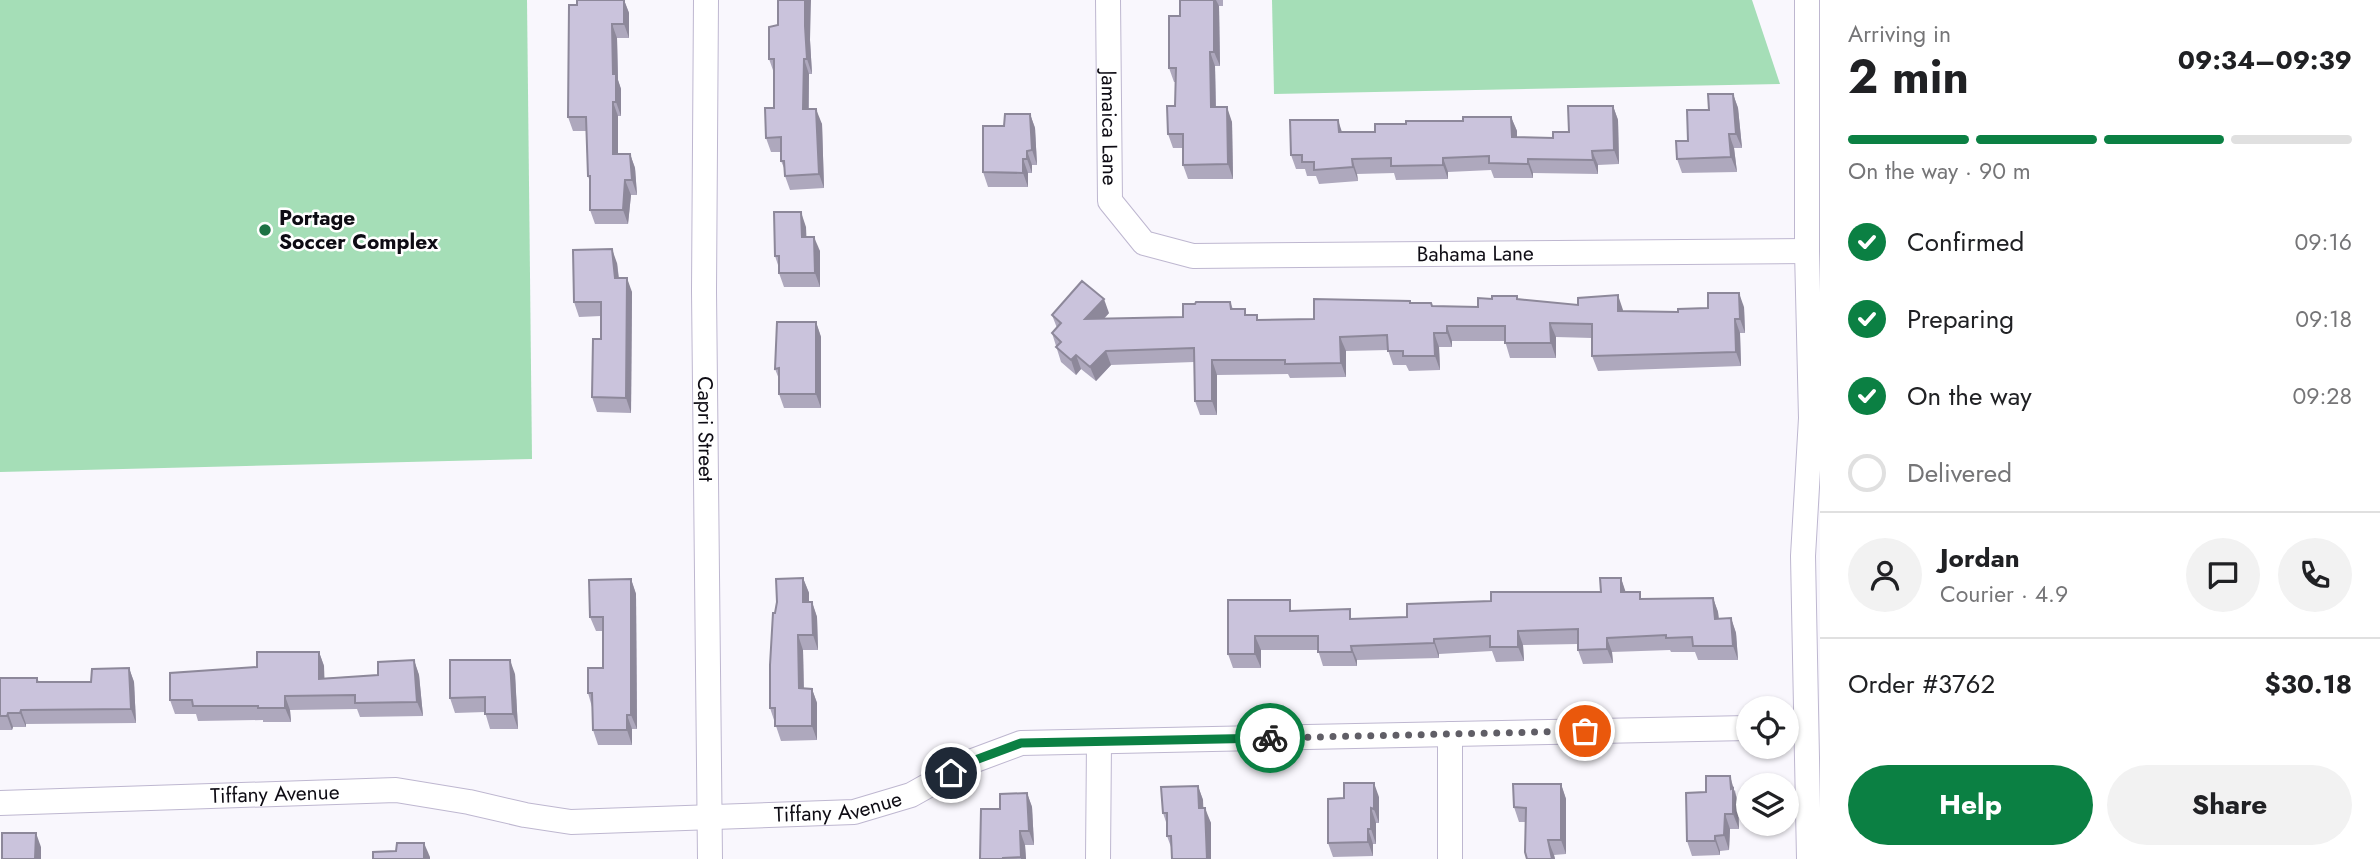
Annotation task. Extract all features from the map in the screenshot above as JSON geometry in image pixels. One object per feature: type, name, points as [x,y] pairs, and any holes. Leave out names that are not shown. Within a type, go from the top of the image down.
[{"type":"street","name":"Capri Street","points":[[706,0],[704,291],[710,859]]},
{"type":"street","name":"Jamaica Lane","points":[[1108,0],[1110,201],[1144,243]]},
{"type":"street","points":[[1798,696],[1811,418],[1807,251],[1807,0]]},
{"type":"street","name":"Bahama Lane","points":[[1144,243],[1193,256],[1807,251]]},
{"type":"street","name":"Tiffany Avenue","points":[[0,803],[396,790],[571,822],[854,812],[911,795],[970,762],[1021,743],[1736,728]]},
{"type":"street","points":[[1450,734],[1450,859]]},
{"type":"street","points":[[1098,859],[1100,742]]},
{"type":"street","points":[[1799,749],[1809,859]]},
{"type":"green space","name":"Portage Soccer Complex","points":[[0,0],[527,0],[532,459],[0,472]]},
{"type":"green space","points":[[1272,0],[1752,0],[1780,84],[1274,94]]},
{"type":"building","points":[[577,0],[624,0],[624,24],[612,24],[613,74],[616,74],[613,154],[630,154],[632,180],[625,180],[623,210],[590,210],[586,117],[568,117],[569,5],[577,5]]},
{"type":"building","points":[[778,0],[805,0],[807,59],[804,59],[803,109],[816,109],[819,174],[785,176],[784,161],[781,161],[781,137],[766,138],[765,108],[774,108],[774,59],[769,59],[769,27],[778,25]]},
{"type":"building","points":[[1180,0],[1214,0],[1214,52],[1210,52],[1211,107],[1227,107],[1228,164],[1183,165],[1183,134],[1168,134],[1167,106],[1175,106],[1176,68],[1169,68],[1169,16],[1180,16]]},
{"type":"building","points":[[1708,94],[1733,94],[1736,134],[1729,134],[1731,157],[1677,159],[1676,141],[1688,141],[1687,110],[1709,110]]},
{"type":"building","points":[[1568,106],[1613,106],[1614,150],[1592,151],[1593,160],[1528,159],[1528,164],[1489,163],[1489,156],[1443,158],[1443,165],[1391,166],[1391,158],[1352,159],[1353,167],[1314,170],[1314,162],[1302,162],[1302,155],[1291,155],[1290,120],[1338,120],[1339,132],[1375,132],[1375,124],[1463,121],[1463,117],[1511,117],[1512,137],[1553,138],[1553,132],[1569,132]]},
{"type":"building","points":[[1005,114],[1030,114],[1032,150],[1027,151],[1027,159],[1023,159],[1023,173],[983,172],[983,126],[1004,126]]},
{"type":"building","points":[[774,212],[801,212],[802,237],[814,237],[815,273],[779,273],[779,256],[775,256]]},
{"type":"building","points":[[612,249],[615,278],[627,278],[626,398],[592,397],[593,339],[601,339],[601,302],[574,302],[573,250]]},
{"type":"building","points":[[1082,281],[1104,299],[1085,319],[1183,317],[1183,304],[1230,302],[1231,309],[1245,309],[1245,315],[1257,315],[1257,320],[1314,319],[1314,299],[1410,301],[1431,303],[1432,306],[1478,307],[1478,298],[1492,299],[1492,296],[1517,296],[1517,299],[1578,305],[1578,298],[1618,295],[1618,311],[1678,312],[1678,309],[1708,308],[1708,293],[1739,293],[1740,319],[1735,319],[1736,352],[1592,356],[1592,324],[1550,323],[1551,343],[1505,343],[1505,326],[1447,326],[1447,333],[1434,333],[1435,356],[1403,356],[1403,351],[1388,351],[1387,335],[1340,337],[1341,363],[1285,364],[1285,360],[1212,360],[1212,401],[1195,401],[1194,348],[1106,351],[1090,367],[1076,355],[1071,360],[1056,347],[1061,342],[1052,333],[1061,323],[1052,315]]},
{"type":"building","points":[[777,322],[816,322],[816,394],[779,394],[779,368],[775,369]]},
{"type":"building","points":[[803,578],[803,602],[812,602],[813,635],[798,635],[799,688],[812,689],[812,726],[775,726],[775,708],[770,708],[770,665],[773,613],[777,602],[776,579]]},
{"type":"building","points":[[1600,578],[1621,578],[1621,592],[1640,592],[1640,599],[1713,598],[1715,619],[1731,618],[1733,646],[1693,646],[1692,637],[1666,638],[1666,635],[1607,638],[1607,649],[1578,650],[1578,629],[1518,631],[1518,647],[1490,647],[1490,636],[1434,639],[1434,643],[1351,646],[1352,652],[1318,652],[1318,636],[1255,636],[1255,654],[1228,654],[1228,600],[1290,600],[1290,611],[1350,609],[1350,619],[1407,617],[1407,604],[1491,601],[1491,592],[1601,592]]},
{"type":"building","points":[[631,579],[631,715],[627,715],[627,730],[593,730],[588,668],[603,668],[603,617],[590,617],[589,580]]},
{"type":"building","points":[[257,652],[319,652],[319,679],[378,675],[378,662],[414,660],[417,702],[355,703],[355,695],[285,696],[285,708],[258,708],[193,706],[192,700],[170,700],[170,673],[257,667]]},
{"type":"building","points":[[450,660],[510,660],[513,714],[485,714],[485,697],[450,698]]},
{"type":"building","points":[[129,668],[131,709],[21,710],[20,713],[0,716],[0,678],[37,678],[37,682],[91,682],[92,669]]},
{"type":"building","points":[[1706,776],[1730,776],[1733,814],[1725,814],[1724,835],[1715,836],[1715,841],[1687,841],[1686,793],[1706,792]]},
{"type":"building","points":[[1344,783],[1374,783],[1374,809],[1371,808],[1368,842],[1328,843],[1328,799],[1344,798]]},
{"type":"building","points":[[1513,784],[1561,784],[1561,840],[1548,840],[1552,859],[1527,859],[1526,808],[1514,807]]},
{"type":"building","points":[[1198,786],[1199,808],[1205,808],[1207,859],[1172,859],[1171,836],[1167,836],[1167,813],[1163,813],[1161,787]]},
{"type":"building","points":[[1027,793],[1029,831],[1020,831],[1021,857],[980,859],[981,809],[1000,809],[1000,794]]},
{"type":"building","points":[[2,833],[36,833],[35,859],[2,859]]},
{"type":"building","points":[[397,843],[424,843],[424,859],[373,859],[373,852],[396,851]]},
{"type":"way so far","points":[[1270,738],[1585,731]]},
{"type":"place","name":"Portage Soccer Complex","points":[[265,230]]},
{"type":"route","points":[[951,773],[970,762],[1021,743],[1270,738]]}]
